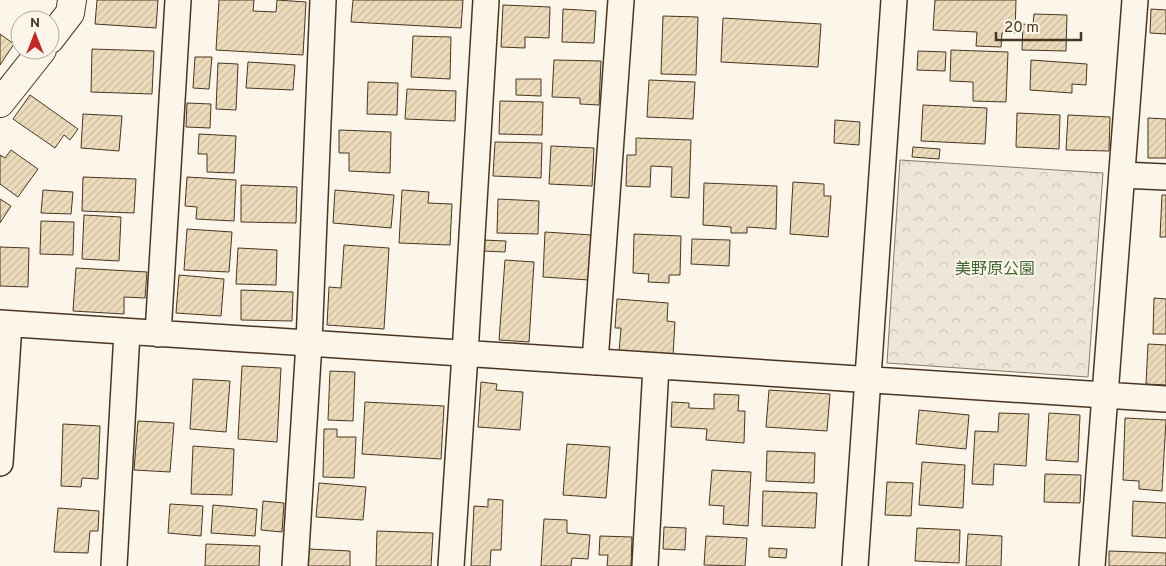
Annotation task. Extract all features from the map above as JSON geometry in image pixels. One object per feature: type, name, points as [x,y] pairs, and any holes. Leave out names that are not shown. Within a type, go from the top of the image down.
[{"type":"street","points":[[60,26],[70,13],[72,0]]},
{"type":"street","points":[[158,334],[178,0]]},
{"type":"street","points":[[294,566],[308,343],[324,0]]},
{"type":"street","points":[[451,566],[486,0]]},
{"type":"street","points":[[595,362],[621,0]]},
{"type":"street","points":[[855,566],[894,0]]},
{"type":"street","points":[[1092,566],[1135,0]]},
{"type":"street","points":[[0,103],[34,60]]},
{"type":"street","points":[[1122,175],[1166,177]]},
{"type":"street","points":[[0,463],[5,324],[1166,399]]},
{"type":"street","points":[[114,566],[127,332]]},
{"type":"street","points":[[645,566],[656,366]]},
{"type":"green space","name":"美野原公園","points":[[900,160],[1103,173],[1088,377],[887,363]]},
{"type":"building","points":[[97,0],[158,0],[156,28],[95,24]]},
{"type":"building","points":[[219,0],[254,0],[253,11],[276,12],[277,0],[306,2],[303,55],[216,50]]},
{"type":"building","points":[[353,0],[463,0],[461,28],[351,22]]},
{"type":"building","points":[[935,0],[1016,0],[1015,33],[1002,33],[1001,47],[976,46],[977,32],[933,30]]},
{"type":"building","points":[[503,5],[550,7],[549,38],[525,37],[525,48],[501,47]]},
{"type":"building","points":[[563,9],[596,11],[594,43],[562,42]]},
{"type":"building","points":[[1151,9],[1166,10],[1166,34],[1150,33]]},
{"type":"building","points":[[1034,14],[1067,15],[1066,51],[1022,50],[1023,24],[1033,25]]},
{"type":"building","points":[[663,16],[698,17],[696,75],[661,74]]},
{"type":"building","points":[[723,18],[821,24],[818,67],[721,62]]},
{"type":"building","points":[[0,34],[10,41],[10,50],[0,65]]},
{"type":"building","points":[[413,36],[451,37],[450,79],[411,77]]},
{"type":"building","points":[[92,49],[154,51],[152,94],[91,92]]},
{"type":"building","points":[[951,50],[1008,52],[1006,102],[973,101],[973,82],[950,81]]},
{"type":"building","points":[[918,51],[946,52],[945,71],[917,70]]},
{"type":"building","points":[[195,57],[212,57],[209,89],[193,88]]},
{"type":"building","points":[[554,60],[601,61],[599,105],[580,104],[580,98],[552,97]]},
{"type":"building","points":[[1031,60],[1087,64],[1086,85],[1072,84],[1072,93],[1030,90]]},
{"type":"building","points":[[248,62],[295,65],[293,90],[246,88]]},
{"type":"building","points":[[218,63],[238,64],[236,110],[216,109]]},
{"type":"building","points":[[516,79],[541,79],[541,96],[516,95]]},
{"type":"building","points":[[649,80],[695,82],[693,119],[647,117]]},
{"type":"building","points":[[368,82],[398,83],[397,115],[367,114]]},
{"type":"building","points":[[407,89],[456,91],[455,121],[405,119]]},
{"type":"building","points":[[30,95],[78,129],[70,140],[64,135],[55,148],[13,119]]},
{"type":"building","points":[[500,101],[543,102],[542,135],[499,134]]},
{"type":"building","points":[[187,103],[211,104],[210,128],[186,127]]},
{"type":"building","points":[[923,105],[987,108],[985,144],[921,141]]},
{"type":"building","points":[[1017,113],[1060,115],[1059,149],[1016,147]]},
{"type":"building","points":[[83,114],[122,116],[119,151],[81,148]]},
{"type":"building","points":[[1068,115],[1110,117],[1109,151],[1066,150]]},
{"type":"building","points":[[1148,118],[1166,119],[1166,158],[1148,158]]},
{"type":"building","points":[[835,120],[860,122],[859,145],[834,143]]},
{"type":"building","points":[[339,130],[391,132],[390,173],[349,171],[349,153],[339,153]]},
{"type":"building","points":[[199,134],[236,136],[234,173],[207,172],[207,154],[198,154]]},
{"type":"building","points":[[636,138],[691,140],[689,198],[671,197],[672,167],[651,166],[650,187],[626,186],[627,155],[636,155]]},
{"type":"building","points":[[495,142],[542,143],[541,178],[493,176]]},
{"type":"building","points":[[551,146],[594,148],[592,186],[549,184]]},
{"type":"building","points":[[913,147],[940,149],[939,159],[912,157]]},
{"type":"building","points":[[11,150],[38,169],[18,197],[0,184],[0,155],[5,158]]},
{"type":"building","points":[[83,177],[136,179],[134,213],[82,211]]},
{"type":"building","points":[[187,177],[236,180],[234,221],[196,219],[197,207],[185,206]]},
{"type":"building","points":[[793,182],[824,184],[824,196],[831,196],[828,237],[790,234]]},
{"type":"building","points":[[704,183],[777,186],[776,229],[747,227],[747,233],[731,233],[731,227],[703,225]]},
{"type":"building","points":[[241,185],[297,187],[296,223],[241,222]]},
{"type":"building","points":[[43,190],[73,192],[71,214],[41,213]]},
{"type":"building","points":[[335,190],[394,195],[391,228],[333,223]]},
{"type":"building","points":[[402,190],[429,192],[428,203],[452,204],[450,245],[399,243]]},
{"type":"building","points":[[1162,195],[1166,195],[1166,237],[1160,237]]},
{"type":"building","points":[[0,199],[11,206],[0,223]]},
{"type":"building","points":[[498,199],[539,201],[538,234],[497,233]]},
{"type":"building","points":[[84,215],[121,217],[119,261],[82,259]]},
{"type":"building","points":[[41,221],[74,222],[73,255],[40,254]]},
{"type":"building","points":[[187,229],[232,232],[229,272],[184,270]]},
{"type":"building","points":[[545,232],[592,235],[589,280],[543,277]]},
{"type":"building","points":[[634,234],[681,236],[680,275],[669,275],[669,283],[648,282],[649,274],[633,273]]},
{"type":"building","points":[[692,239],[730,240],[729,266],[691,264]]},
{"type":"building","points":[[483,240],[506,241],[505,252],[483,251]]},
{"type":"building","points":[[344,245],[389,248],[384,329],[327,325],[329,287],[341,288]]},
{"type":"building","points":[[0,247],[29,248],[28,287],[0,286]]},
{"type":"building","points":[[238,248],[277,250],[276,285],[236,284]]},
{"type":"building","points":[[505,260],[534,262],[529,342],[499,340]]},
{"type":"building","points":[[76,268],[147,272],[145,298],[124,297],[124,314],[73,311]]},
{"type":"building","points":[[179,275],[224,279],[221,316],[176,313]]},
{"type":"building","points":[[241,290],[293,292],[292,321],[241,320]]},
{"type":"building","points":[[1154,298],[1166,299],[1166,334],[1153,334]]},
{"type":"building","points":[[617,299],[668,303],[667,321],[675,322],[673,355],[619,352],[621,328],[615,328]]},
{"type":"building","points":[[1148,344],[1166,345],[1166,385],[1146,384]]},
{"type":"building","points":[[242,366],[281,368],[277,442],[238,439]]},
{"type":"building","points":[[330,371],[355,372],[353,421],[328,420]]},
{"type":"building","points":[[193,379],[230,381],[226,432],[190,429]]},
{"type":"building","points":[[481,382],[497,384],[496,390],[523,392],[520,430],[478,427]]},
{"type":"building","points":[[769,390],[830,394],[827,431],[766,427]]},
{"type":"building","points":[[714,394],[739,395],[738,411],[745,411],[744,443],[706,440],[707,429],[671,427],[672,402],[689,403],[689,408],[714,409]]},
{"type":"building","points":[[365,402],[444,406],[441,459],[362,454]]},
{"type":"building","points":[[919,410],[969,415],[966,449],[916,444]]},
{"type":"building","points":[[999,413],[1029,414],[1026,466],[994,464],[993,485],[972,484],[975,431],[998,432]]},
{"type":"building","points":[[1049,413],[1080,415],[1078,462],[1046,460]]},
{"type":"building","points":[[1125,418],[1166,420],[1162,491],[1139,489],[1139,481],[1123,480]]},
{"type":"building","points":[[138,421],[174,423],[170,472],[134,470]]},
{"type":"building","points":[[63,424],[100,426],[98,479],[82,478],[81,487],[61,486]]},
{"type":"building","points":[[324,429],[337,429],[337,437],[356,437],[354,478],[323,477]]},
{"type":"building","points":[[567,444],[610,447],[606,498],[563,495]]},
{"type":"building","points":[[193,446],[234,449],[232,495],[191,494]]},
{"type":"building","points":[[767,451],[815,453],[814,483],[766,481]]},
{"type":"building","points":[[922,462],[965,465],[963,508],[919,505]]},
{"type":"building","points":[[712,470],[751,472],[748,526],[723,524],[724,506],[709,505]]},
{"type":"building","points":[[1045,474],[1081,475],[1080,503],[1044,502]]},
{"type":"building","points":[[887,482],[913,483],[911,516],[885,515]]},
{"type":"building","points":[[319,483],[366,487],[363,520],[316,517]]},
{"type":"building","points":[[763,491],[817,493],[815,528],[762,526]]},
{"type":"building","points":[[488,499],[503,500],[501,550],[491,550],[490,566],[471,566],[474,506],[488,507]]},
{"type":"building","points":[[263,501],[284,503],[282,532],[261,530]]},
{"type":"building","points":[[1133,501],[1166,503],[1166,538],[1132,536]]},
{"type":"building","points":[[170,504],[203,506],[201,536],[168,533]]},
{"type":"building","points":[[213,505],[257,509],[255,536],[211,533]]},
{"type":"building","points":[[58,508],[99,511],[98,531],[90,531],[88,553],[54,552]]},
{"type":"building","points":[[544,519],[567,520],[567,533],[590,535],[588,559],[572,558],[571,566],[541,566]]},
{"type":"building","points":[[664,527],[686,528],[685,550],[663,549]]},
{"type":"building","points":[[917,528],[960,530],[959,563],[915,561]]},
{"type":"building","points":[[377,531],[433,533],[431,566],[376,566]]},
{"type":"building","points":[[968,534],[1002,536],[1001,566],[966,566]]},
{"type":"building","points":[[600,536],[632,537],[631,566],[607,566],[608,555],[599,555]]},
{"type":"building","points":[[706,536],[747,538],[745,566],[704,565]]},
{"type":"building","points":[[206,544],[260,546],[259,566],[205,566]]},
{"type":"building","points":[[769,548],[787,549],[786,558],[769,557]]},
{"type":"building","points":[[309,549],[350,551],[350,566],[308,566]]},
{"type":"building","points":[[1109,551],[1166,553],[1166,566],[1109,566]]}]
